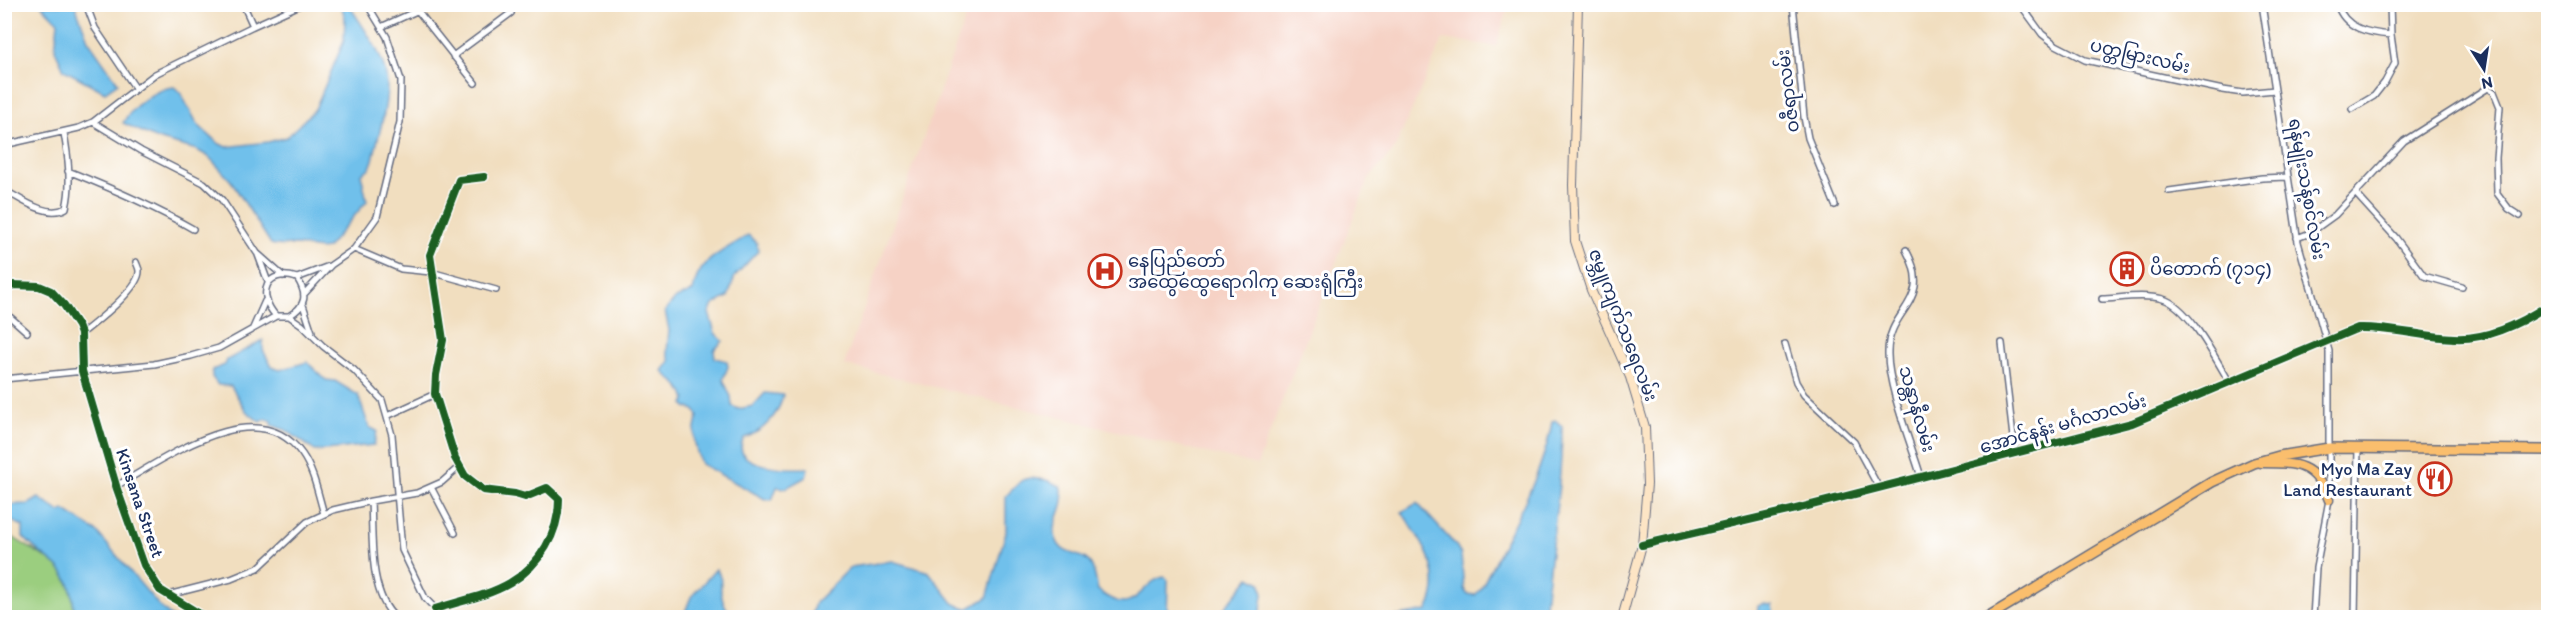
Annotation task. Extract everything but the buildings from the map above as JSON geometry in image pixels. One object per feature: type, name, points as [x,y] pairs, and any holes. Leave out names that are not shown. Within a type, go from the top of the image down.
[{"type":"highway","points":[[1986,618],[2212,482],[2254,463],[2279,456],[2329,448],[2548,450]]},
{"type":"main road","name":"ဇမ္ဘူကျက်သရေလမ်း","points":[[1578,4],[1573,185],[1575,241],[1591,290],[1630,377],[1645,427],[1647,484],[1642,545],[1622,618]]},
{"type":"main road","points":[[2254,463],[2289,463],[2303,466],[2322,484],[2329,500]]},
{"type":"street","points":[[86,4],[95,28],[136,89]]},
{"type":"street","points":[[243,4],[253,26]]},
{"type":"street","points":[[4,145],[64,133],[93,122],[155,74],[302,4]]},
{"type":"street","points":[[4,379],[153,364],[191,356],[219,348],[276,316],[290,316],[300,310],[305,293],[331,265],[354,249],[377,217],[400,122],[401,80],[387,37],[367,4]]},
{"type":"street","points":[[381,27],[432,4]]},
{"type":"street","name":"ဝဇီရာလမ်း","points":[[1793,4],[1806,128],[1819,169],[1835,205]]},
{"type":"street","name":"ပတ္တမြားလမ်း","points":[[2020,4],[2042,34],[2056,45],[2085,60],[2223,90],[2243,93],[2275,90]]},
{"type":"street","name":"ရန်မျိုးသန့်စင်လမ်း","points":[[2262,4],[2297,238],[2329,351],[2329,500],[2316,568],[2313,618]]},
{"type":"street","points":[[2337,4],[2340,12],[2353,26],[2373,34],[2391,35]]},
{"type":"street","points":[[2352,109],[2374,96],[2395,63],[2390,4]]},
{"type":"street","points":[[418,11],[475,83]]},
{"type":"street","points":[[453,56],[511,13]]},
{"type":"street","points":[[2297,238],[2310,233],[2335,215],[2404,141],[2488,88],[2494,93],[2500,107],[2496,158],[2497,193],[2509,209],[2520,216]]},
{"type":"street","points":[[93,122],[141,151],[204,183],[222,200],[257,253],[268,282],[265,301],[252,329]]},
{"type":"street","points":[[4,190],[35,206],[54,212],[66,208],[68,171],[64,133]]},
{"type":"street","points":[[68,171],[112,188],[193,229]]},
{"type":"street","points":[[435,609],[492,592],[511,583],[548,547],[559,516],[559,499],[547,488],[525,498],[515,494],[483,490],[465,476],[435,394],[442,340],[430,255],[459,180],[484,177]]},
{"type":"street","points":[[2169,191],[2262,178],[2288,177]]},
{"type":"street","points":[[2356,194],[2396,238],[2424,276],[2462,287]]},
{"type":"street","points":[[354,249],[401,269],[431,272],[496,290]]},
{"type":"street","name":"သန္တာနီလမ်း","points":[[1906,250],[1914,265],[1917,283],[1892,334],[1887,350],[1892,381],[1921,477]]},
{"type":"street","points":[[257,253],[284,276]]},
{"type":"street","points":[[4,296],[7,289],[13,285],[39,286],[51,291],[64,305],[81,334],[112,308],[137,279],[140,272],[136,262]]},
{"type":"street","points":[[268,282],[284,276],[297,278],[331,265]]},
{"type":"street","points":[[297,278],[305,293]]},
{"type":"street","points":[[2102,299],[2148,297],[2166,300],[2181,310],[2201,335],[2230,383]]},
{"type":"street","points":[[265,301],[276,316]]},
{"type":"street","points":[[303,304],[313,334]]},
{"type":"street","name":"အောင်နန်း မင်္ဂလာလမ်း","points":[[1642,545],[1879,488],[2132,423],[2358,328],[2382,327],[2453,338],[2475,338],[2507,327],[2548,305]]},
{"type":"street","points":[[4,307],[9,316],[27,332]]},
{"type":"street","points":[[290,316],[354,370],[382,400],[387,416],[402,550],[425,598],[444,618]]},
{"type":"street","name":"Kinsana Street","points":[[81,334],[82,371],[116,486],[144,565],[159,590],[206,618]]},
{"type":"street","points":[[2002,343],[2015,454]]},
{"type":"street","points":[[1785,344],[1796,382],[1804,394],[1854,442],[1879,488]]},
{"type":"street","points":[[387,416],[435,394]]},
{"type":"street","points":[[116,486],[214,433],[238,428],[261,428],[284,438],[301,452],[310,469],[324,514]]},
{"type":"street","points":[[2355,618],[2358,447]]},
{"type":"street","points":[[168,595],[231,579],[258,568],[307,522],[324,514],[371,501],[417,494],[442,482],[460,466]]},
{"type":"street","points":[[432,487],[455,533]]},
{"type":"street","points":[[371,501],[375,571],[380,595],[396,618]]},
{"type":"shaded area","name":"နေပြည်တော် အထွေထွေရောဂါကု ဆေးရုံကြီး","points":[[970,5],[1509,5],[1496,46],[1443,39],[1394,150],[1369,178],[1257,465],[844,365]]},
{"type":"green space","points":[[4,531],[54,563],[62,572],[69,583],[73,598],[74,617],[5,617]]},
{"type":"water","points":[[41,5],[75,5],[88,40],[118,83],[105,92],[64,70],[55,50],[58,22]]},
{"type":"water","points":[[341,5],[349,5],[367,33],[379,54],[386,75],[386,104],[373,160],[370,168],[361,174],[367,201],[327,248],[271,244],[231,181],[209,157],[197,150],[157,139],[123,123],[145,99],[174,87],[180,92],[198,125],[226,147],[268,142],[287,137],[315,109],[344,41],[345,18]]},
{"type":"water","points":[[748,235],[757,243],[758,251],[735,276],[728,297],[713,305],[709,313],[715,333],[723,341],[714,350],[715,358],[727,361],[728,367],[723,379],[731,397],[732,406],[738,409],[753,406],[765,393],[783,395],[778,409],[769,422],[758,432],[744,438],[741,448],[744,455],[762,465],[808,468],[806,477],[786,488],[777,487],[772,500],[765,499],[701,464],[695,440],[698,416],[695,410],[686,407],[684,404],[686,399],[681,389],[663,371],[670,361],[667,352],[669,330],[665,311],[676,298],[693,291],[700,271],[706,263]]},
{"type":"water","points":[[263,340],[263,350],[272,367],[280,370],[307,362],[326,380],[335,381],[358,395],[369,427],[377,431],[374,445],[315,451],[286,430],[271,425],[272,421],[266,419],[260,422],[246,411],[231,386],[218,385],[212,377],[212,370],[225,365],[227,360]]},
{"type":"water","points":[[1555,420],[1562,426],[1561,450],[1558,498],[1544,617],[1394,617],[1427,611],[1434,584],[1430,559],[1402,512],[1417,503],[1457,547],[1461,555],[1464,589],[1467,594],[1475,595],[1481,589],[1532,487],[1552,422]]},
{"type":"water","points":[[1030,478],[1046,480],[1060,486],[1063,500],[1055,527],[1056,539],[1062,549],[1090,563],[1098,590],[1111,599],[1121,602],[1130,601],[1156,580],[1164,577],[1168,580],[1167,617],[814,617],[812,613],[815,603],[851,567],[892,561],[929,572],[953,603],[963,608],[969,608],[987,598],[1006,532],[1006,496],[1022,480]]},
{"type":"water","points":[[39,498],[60,512],[64,510],[96,531],[161,608],[172,617],[74,617],[73,600],[66,577],[23,537],[23,526],[5,518],[5,505],[29,504]]},
{"type":"water","points":[[716,569],[720,578],[723,601],[733,617],[683,617],[691,597]]},
{"type":"water","points":[[1250,577],[1261,583],[1263,594],[1260,617],[1217,617]]},
{"type":"water","points":[[1772,605],[1774,617],[1757,617],[1758,606]]},
{"type":"cycle path","points":[[435,609],[493,591],[521,576],[546,547],[556,524],[558,512],[559,499],[547,488],[525,497],[483,490],[465,476],[455,458],[435,394],[443,340],[430,255],[459,180],[484,177]]},
{"type":"cycle path","points":[[4,296],[7,289],[13,285],[39,286],[51,291],[78,326],[81,334],[82,371],[117,489],[144,565],[160,590],[206,618]]},
{"type":"cycle path","points":[[1642,545],[1792,510],[2132,423],[2358,328],[2467,338],[2504,329],[2548,305]]},
{"type":"place","name":"ပိတောက် (၇၁၄)","points":[[2127,269]]},
{"type":"place","name":"နေပြည်တော် အထွေထွေရောဂါကု ဆေးရုံကြီး","points":[[1105,271]]},
{"type":"place","name":"Myo Ma Zay Land Restaurant","points":[[2435,479]]}]
